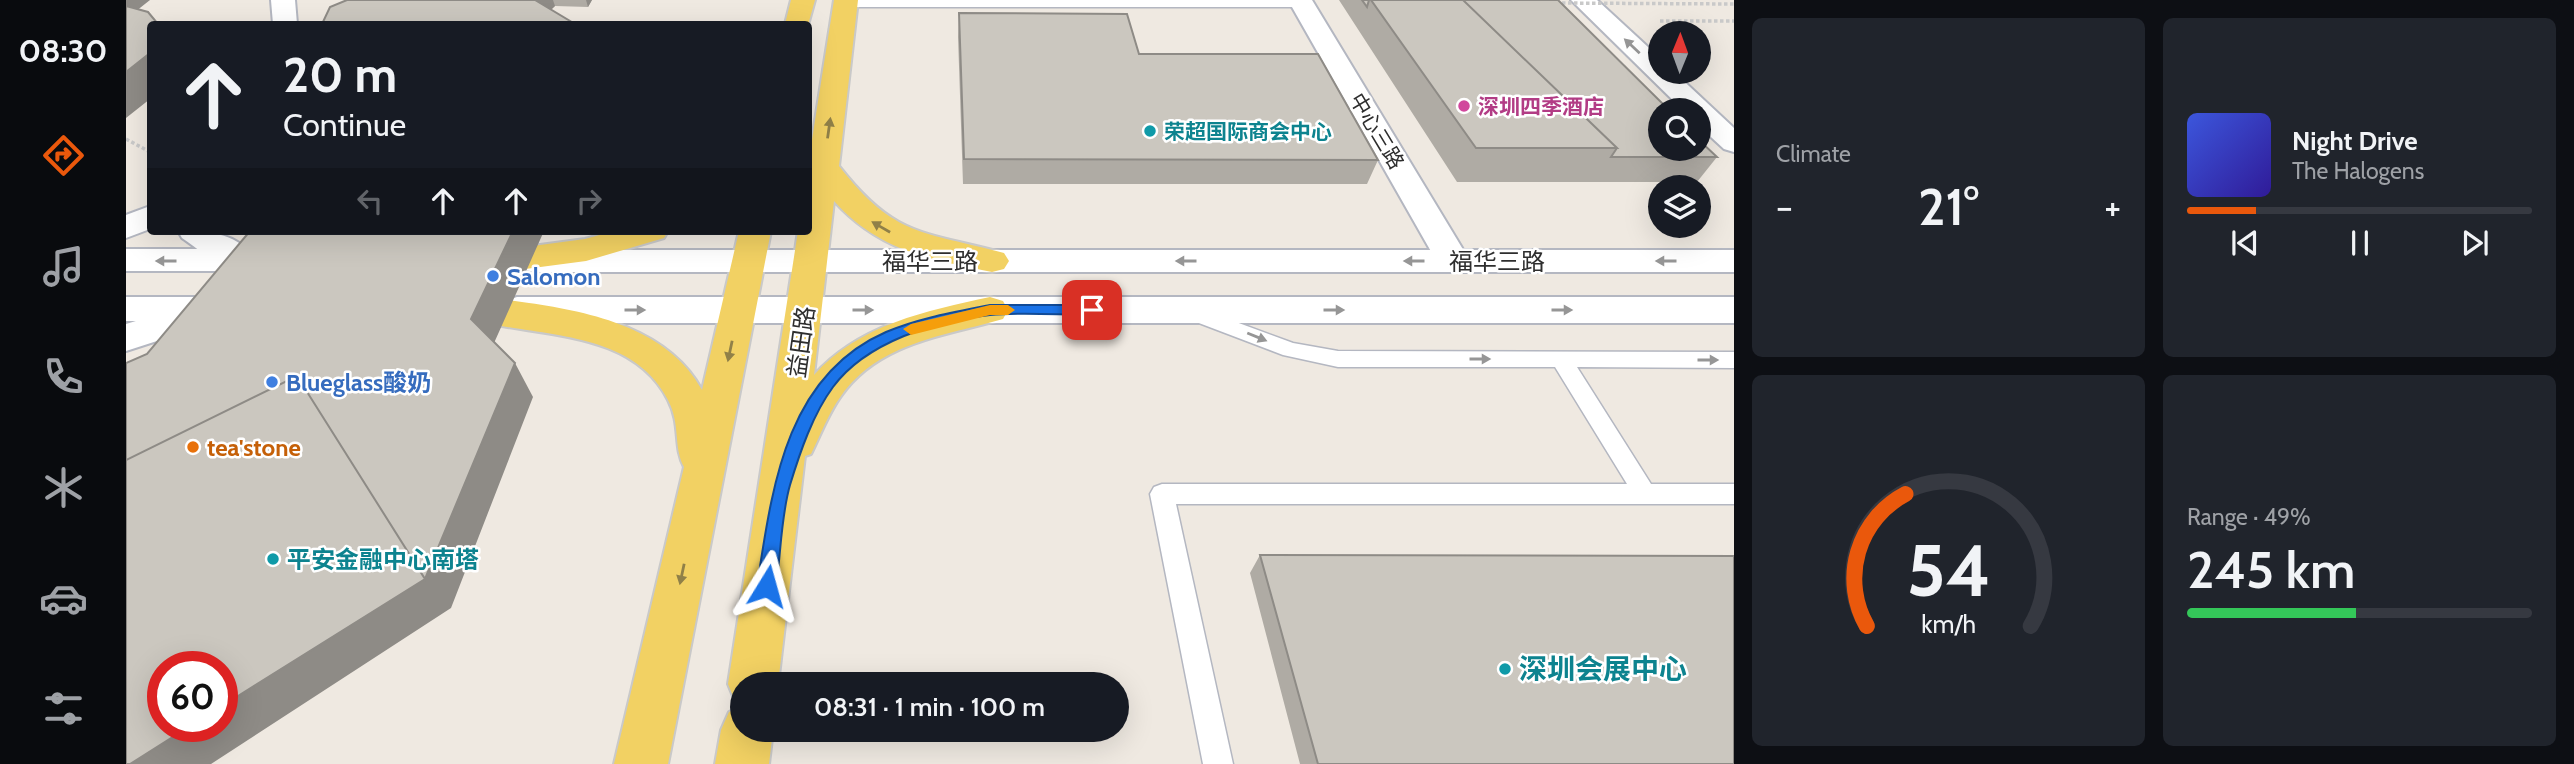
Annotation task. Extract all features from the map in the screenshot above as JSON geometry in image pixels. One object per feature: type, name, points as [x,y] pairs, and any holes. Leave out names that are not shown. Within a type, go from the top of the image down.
[{"type":"main road","points":[[798,21],[803,0]]},
{"type":"main road","name":"益田路","points":[[755,672],[846,1]]},
{"type":"main road","points":[[824,167],[858,211],[887,231],[928,248],[992,261]]},
{"type":"main road","points":[[496,260],[586,250],[638,235]]},
{"type":"main road","points":[[641,764],[752,246]]},
{"type":"main road","points":[[470,310],[544,317],[593,328],[636,346],[673,375],[696,418],[703,481]]},
{"type":"main road","points":[[781,487],[803,425],[828,382],[861,353],[892,336],[931,322],[990,310]]},
{"type":"main road","points":[[742,764],[745,742]]},
{"type":"street","points":[[283,0],[285,21]]},
{"type":"street","points":[[1583,0],[1686,98]]},
{"type":"street","name":"中心三路","points":[[1300,1],[1453,261]]},
{"type":"street","points":[[1711,122],[1734,144]]},
{"type":"street","points":[[126,228],[147,218]]},
{"type":"street","points":[[200,235],[239,260]]},
{"type":"street","name":"福华三路","points":[[496,260],[752,246],[812,261],[1734,261]]},
{"type":"street","points":[[126,260],[306,260]]},
{"type":"street","points":[[126,309],[269,309]]},
{"type":"street","points":[[126,338],[215,309]]},
{"type":"street","name":"福华三路","points":[[470,310],[1734,310]]},
{"type":"lane","points":[[846,1],[1300,1]]},
{"type":"lane","points":[[1168,310],[1207,317],[1290,350],[1320,358],[1734,360]]},
{"type":"lane","points":[[1561,359],[1645,494]]},
{"type":"lane","points":[[1218,764],[1162,494],[1734,494]]},
{"type":"path","points":[[1554,4],[1734,4]]},
{"type":"path","points":[[1712,21],[1734,21]]},
{"type":"path","points":[[126,139],[147,150]]},
{"type":"building","points":[[347,0],[535,0],[570,21],[323,21],[330,7]]},
{"type":"building","points":[[1371,0],[1463,0],[1617,148],[1476,148]]},
{"type":"building","points":[[1463,0],[1558,0],[1657,98],[1648,98],[1648,157],[1611,157],[1617,148]]},
{"type":"building","points":[[126,6],[148,12],[156,21],[147,21],[147,55],[126,72]]},
{"type":"building","name":"荣超国际商会中心","points":[[959,13],[1127,14],[1139,54],[1318,54],[1378,160],[964,159]]},
{"type":"building","points":[[247,235],[511,235],[471,319],[515,363],[425,579],[297,376],[126,460],[126,363],[147,354]]},
{"type":"building","name":"平安金融中心南塔","points":[[297,376],[425,579],[238,696],[238,651],[147,651],[147,742],[165,742],[126,764],[126,460]]},
{"type":"building","name":"深圳会展中心","points":[[1260,555],[1734,556],[1734,764],[1318,764]]},
{"type":"slow traffic","points":[[911,329],[931,322],[990,310],[1008,310]]},
{"type":"place","name":"深圳四季酒店","points":[[1464,106]]},
{"type":"place","name":"荣超国际商会中心","points":[[1150,131]]},
{"type":"place","name":"Salomon","points":[[493,276]]},
{"type":"place","name":"Blueglass酸奶","points":[[272,382]]},
{"type":"place","name":"tea'stone","points":[[193,447]]},
{"type":"place","name":"平安金融中心南塔","points":[[273,559]]},
{"type":"place","name":"深圳会展中心","points":[[1505,669]]},
{"type":"route","points":[[767,586],[781,487],[803,425],[828,382],[861,353],[892,336],[931,322],[990,310],[1092,310]]}]
